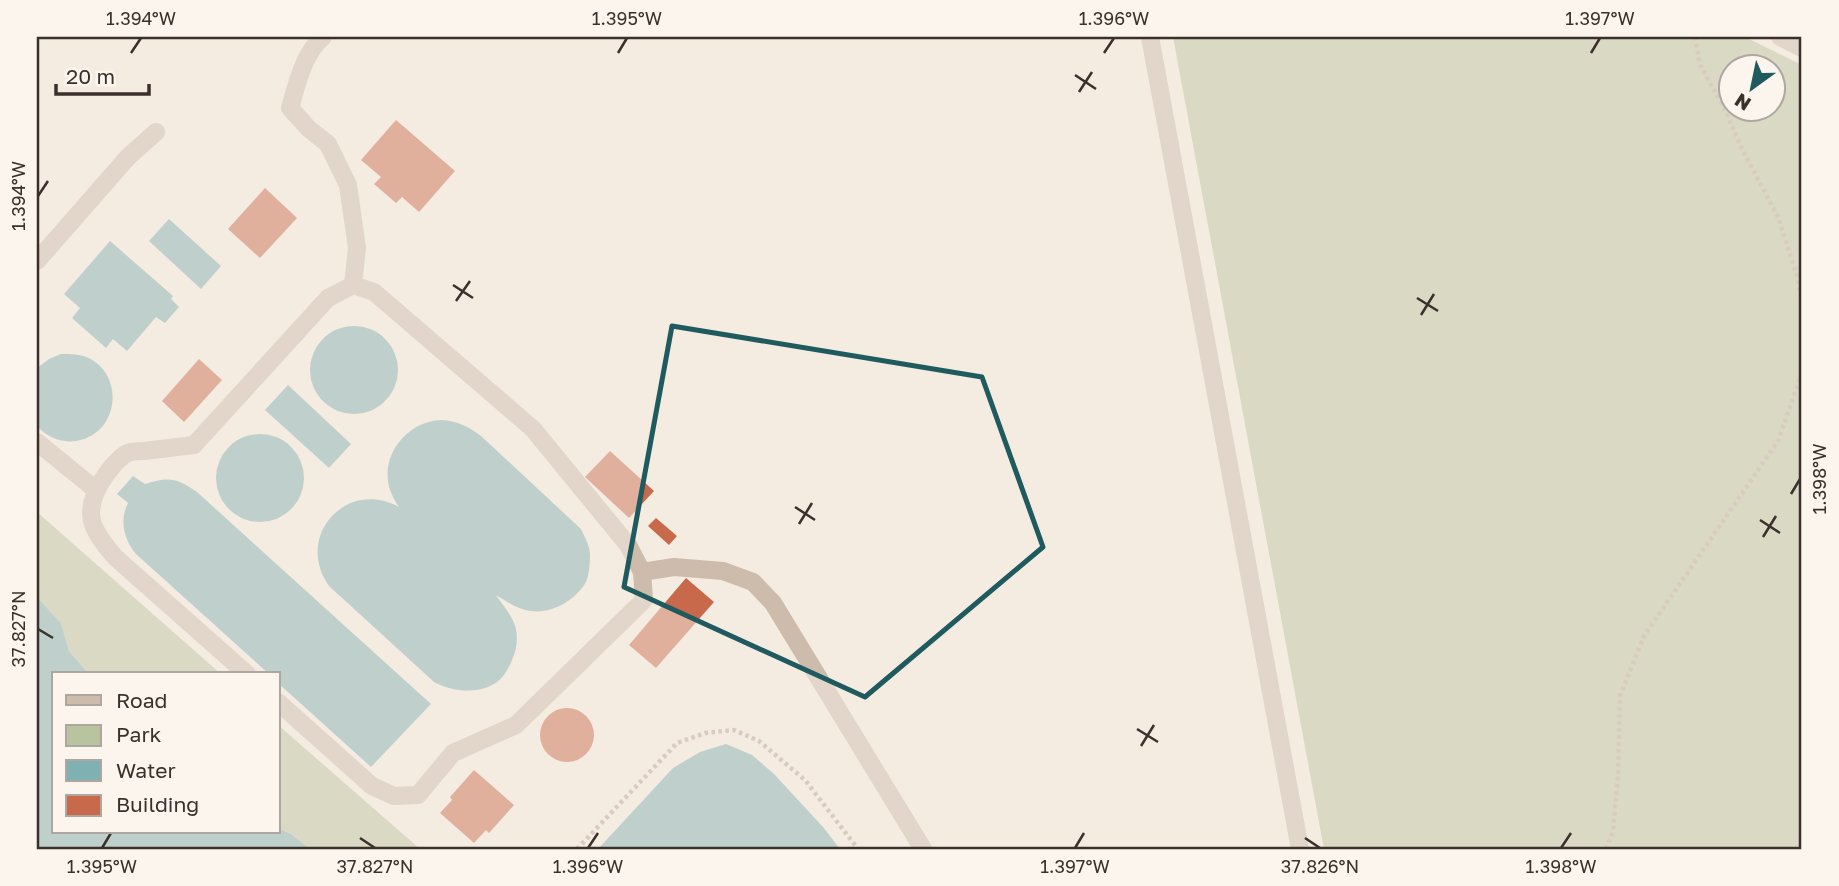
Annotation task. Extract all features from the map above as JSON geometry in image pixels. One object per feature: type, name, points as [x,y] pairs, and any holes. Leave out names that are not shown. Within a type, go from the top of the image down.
[{"type":"street","points":[[323,37],[305,61],[290,108],[328,145],[348,186],[357,248],[353,285]]},
{"type":"street","points":[[1150,37],[1300,849]]},
{"type":"street","points":[[1780,37],[1802,48]]},
{"type":"street","points":[[37,261],[128,157],[156,132]]},
{"type":"street","points":[[245,672],[116,558],[93,529],[92,500],[110,469],[126,453],[194,445],[328,298],[353,285],[374,292],[533,429],[628,545],[642,572],[645,600],[516,724],[453,753],[418,795],[394,796],[372,786],[280,704]]},
{"type":"street","points":[[37,442],[96,490]]},
{"type":"street","points":[[642,572],[674,566],[723,571],[753,582],[773,603],[923,849]]},
{"type":"path","points":[[1695,37],[1700,65],[1723,105],[1742,149],[1778,217],[1802,300]]},
{"type":"path","points":[[1606,849],[1613,832],[1620,696],[1644,636],[1778,441],[1802,373]]},
{"type":"path","points":[[577,849],[677,743],[705,733],[734,730],[759,741],[806,780],[858,849]]},
{"type":"highlighted area","points":[[672,326],[982,377],[1043,547],[865,697],[624,587]]},
{"type":"green space","points":[[1173,37],[1745,37],[1776,52],[1716,52],[1716,122],[1786,122],[1786,57],[1802,65],[1802,849],[1324,849]]},
{"type":"green space","points":[[37,512],[219,672],[87,672],[69,651],[61,623],[37,597]]},
{"type":"green space","points":[[280,727],[420,849],[310,849],[280,829]]},
{"type":"water","points":[[169,219],[221,266],[201,289],[149,241]]},
{"type":"water","points":[[110,241],[173,296],[171,299],[179,307],[165,323],[156,317],[127,351],[113,339],[106,348],[72,318],[80,308],[64,294]]},
{"type":"water","points":[[354,326],[371,330],[385,339],[394,353],[398,370],[394,387],[385,401],[371,410],[354,414],[337,410],[323,401],[314,387],[310,370],[314,353],[323,339],[337,330]]},
{"type":"water","points":[[61,354],[89,358],[101,367],[112,391],[112,404],[101,428],[76,441],[54,438],[37,426],[37,368]]},
{"type":"water","points":[[288,385],[351,444],[329,468],[265,410]]},
{"type":"water","points":[[441,420],[472,429],[481,436],[581,529],[590,552],[586,582],[576,595],[562,605],[531,611],[517,607],[496,595],[514,623],[514,656],[497,682],[470,691],[434,682],[329,586],[320,567],[318,549],[322,532],[331,517],[344,506],[361,500],[379,500],[399,507],[388,481],[390,459],[395,448],[401,439],[419,426]]},
{"type":"water","points":[[260,434],[277,438],[291,447],[300,461],[304,478],[300,495],[291,509],[277,518],[260,522],[243,518],[229,509],[220,495],[216,478],[220,461],[229,447],[243,438]]},
{"type":"water","points":[[133,476],[145,484],[166,479],[177,481],[197,492],[431,704],[371,767],[280,685],[280,672],[267,672],[136,554],[124,530],[128,503],[117,494]]},
{"type":"water","points":[[37,597],[61,623],[69,651],[87,672],[52,672],[52,834],[280,834],[280,829],[310,849],[37,849]]},
{"type":"water","points":[[726,744],[752,755],[774,774],[840,849],[598,849],[673,768],[700,752]]},
{"type":"building","points":[[396,120],[455,171],[419,212],[402,197],[396,203],[374,184],[381,177],[361,160]]},
{"type":"building","points":[[265,188],[297,218],[260,258],[228,229]]},
{"type":"building","points":[[199,359],[222,380],[184,422],[162,401]]},
{"type":"building","points":[[610,451],[654,491],[629,518],[585,477]]},
{"type":"building","points":[[656,518],[677,536],[669,545],[648,526]]},
{"type":"building","points":[[686,578],[714,602],[656,668],[629,645]]},
{"type":"building","points":[[567,708],[586,716],[594,735],[586,754],[567,762],[548,754],[540,735],[548,716]]},
{"type":"building","points":[[474,770],[514,805],[489,833],[486,830],[474,843],[440,813]]}]
